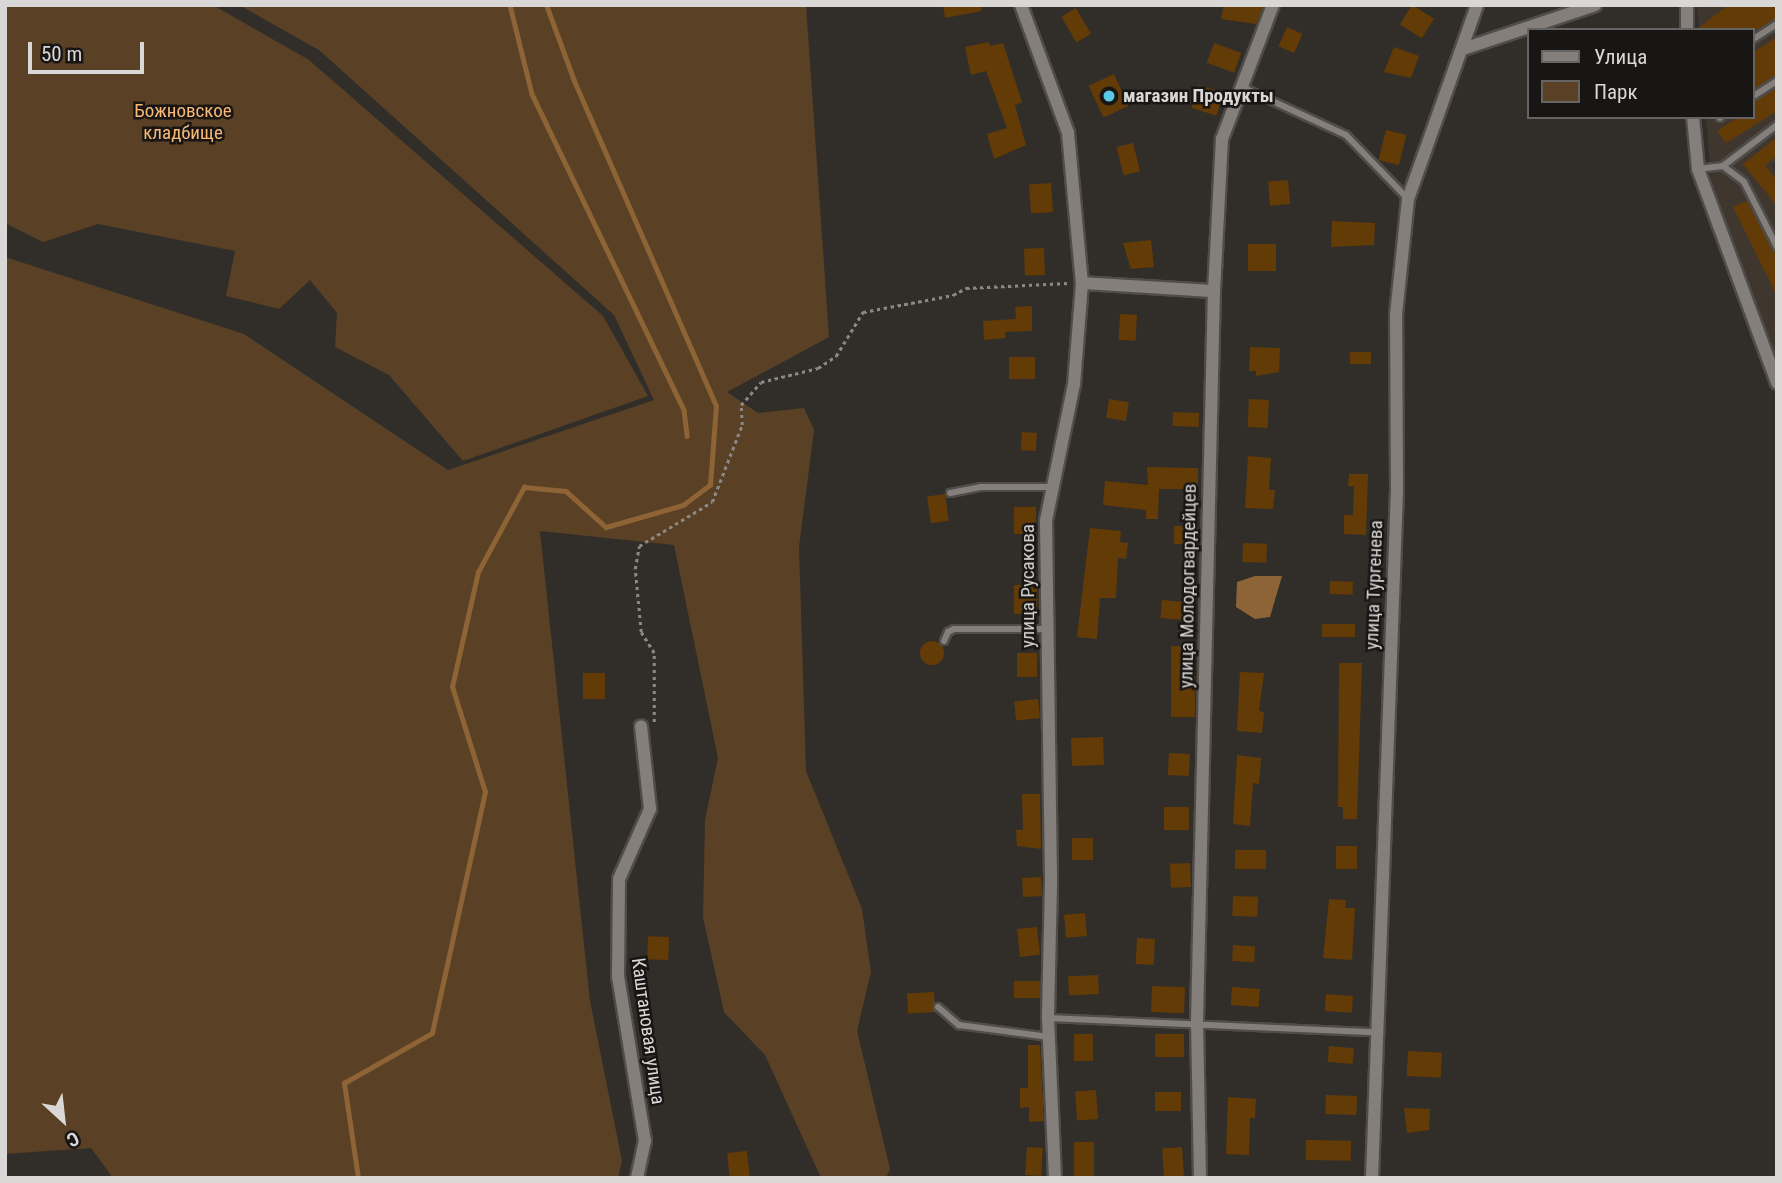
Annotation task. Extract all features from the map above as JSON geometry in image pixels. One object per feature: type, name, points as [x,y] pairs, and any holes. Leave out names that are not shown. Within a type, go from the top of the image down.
[{"type":"street","name":"улица Русакова","points":[[1021,5],[1068,133],[1082,283],[1074,384],[1046,521],[1048,1018],[1055,1178]]},
{"type":"street","name":"улица Молодогвардейцев","points":[[1200,1178],[1197,1021],[1214,292],[1222,139],[1273,5]]},
{"type":"street","name":"улица Тургенева","points":[[1372,1178],[1374,1032],[1397,489],[1396,315],[1408,199],[1477,5]]},
{"type":"street","points":[[1463,49],[1595,5]]},
{"type":"street","points":[[1687,5],[1687,28]]},
{"type":"street","points":[[1693,119],[1698,169],[1777,383]]},
{"type":"street","points":[[1082,283],[1214,292]]},
{"type":"street","name":"Каштановая улица","points":[[637,1178],[645,1141],[618,977],[619,879],[650,809],[641,726]]},
{"type":"lane","points":[[1754,39],[1777,24]]},
{"type":"lane","points":[[1754,96],[1777,81]]},
{"type":"lane","points":[[1242,87],[1346,135],[1408,199]]},
{"type":"lane","points":[[1698,169],[1723,166],[1777,125]]},
{"type":"lane","points":[[1723,166],[1744,182],[1777,247]]},
{"type":"lane","points":[[1763,349],[1777,347]]},
{"type":"lane","points":[[950,493],[980,487],[1053,488]]},
{"type":"lane","points":[[944,641],[948,632],[954,629],[1048,629]]},
{"type":"lane","points":[[937,1007],[959,1025],[1049,1038]]},
{"type":"lane","points":[[1048,1018],[1197,1021],[1374,1032]]},
{"type":"path","points":[[641,726],[655,722],[654,653],[641,632],[635,569],[639,546],[712,502],[742,425],[741,405],[761,382],[818,368],[836,356],[863,312],[953,295],[966,288],[1082,283]]},
{"type":"shaded area","points":[[1697,5],[1777,5],[1777,161],[1772,165],[1777,175],[1777,365],[1711,179],[1706,119],[1754,119],[1754,28],[1699,28]]},
{"type":"shaded area","points":[[1255,576],[1282,576],[1270,617],[1255,619],[1236,607],[1237,582]]},
{"type":"green space","name":"Божновское кладбище","points":[[5,5],[213,5],[309,60],[603,316],[648,396],[463,461],[389,375],[335,347],[337,313],[310,280],[279,309],[226,296],[235,251],[98,224],[43,242],[5,223]]},
{"type":"green space","points":[[239,5],[806,5],[829,337],[727,392],[758,413],[804,408],[814,430],[799,547],[806,771],[862,909],[871,972],[857,1031],[890,1169],[886,1178],[821,1178],[765,1055],[724,1012],[703,917],[705,820],[718,758],[674,545],[540,531],[590,1001],[622,1161],[618,1178],[113,1178],[91,1148],[5,1154],[5,257],[244,334],[448,470],[654,400],[614,315],[319,50]]},
{"type":"building","points":[[943,5],[981,5],[982,11],[945,18]]},
{"type":"building","points":[[1224,5],[1264,5],[1256,24],[1221,19]]},
{"type":"building","points":[[1412,5],[1434,19],[1422,38],[1400,25]]},
{"type":"building","points":[[1728,5],[1777,5],[1777,18],[1757,30],[1699,28]]},
{"type":"building","points":[[1076,8],[1091,34],[1076,42],[1061,16]]},
{"type":"building","points":[[1287,27],[1303,34],[1294,53],[1278,46]]},
{"type":"building","points":[[1777,37],[1777,75],[1754,89],[1754,52]]},
{"type":"building","points":[[989,42],[990,46],[1003,43],[1022,102],[1015,105],[1026,145],[994,159],[987,134],[1007,128],[986,71],[971,75],[965,47]]},
{"type":"building","points":[[1214,43],[1241,53],[1234,73],[1207,63]]},
{"type":"building","points":[[1394,47],[1419,56],[1411,78],[1384,72]]},
{"type":"building","name":"магазин Продукты","points":[[1114,74],[1129,106],[1103,118],[1089,86]]},
{"type":"building","points":[[1199,85],[1224,93],[1216,116],[1192,108]]},
{"type":"building","points":[[1777,88],[1777,111],[1726,143],[1717,131],[1735,119],[1754,119],[1754,102]]},
{"type":"building","points":[[1386,130],[1406,135],[1399,165],[1379,160]]},
{"type":"building","points":[[1777,137],[1777,156],[1765,165],[1777,180],[1777,206],[1743,164]]},
{"type":"building","points":[[1133,143],[1140,171],[1124,175],[1117,147]]},
{"type":"building","points":[[1288,180],[1290,204],[1270,206],[1268,182]]},
{"type":"building","points":[[1051,183],[1053,212],[1031,213],[1029,185]]},
{"type":"building","points":[[1747,201],[1777,253],[1777,296],[1733,207]]},
{"type":"building","points":[[1332,221],[1375,223],[1374,245],[1331,247]]},
{"type":"building","points":[[1151,240],[1154,267],[1131,269],[1123,243]]},
{"type":"building","points":[[1248,244],[1276,244],[1276,271],[1248,271]]},
{"type":"building","points":[[1044,248],[1045,275],[1025,276],[1024,249]]},
{"type":"building","points":[[1032,306],[1032,331],[1005,332],[1005,338],[984,340],[983,321],[1016,319],[1015,307]]},
{"type":"building","points":[[1120,314],[1137,315],[1136,341],[1119,340]]},
{"type":"building","points":[[1250,347],[1280,348],[1279,372],[1256,376],[1256,371],[1249,371]]},
{"type":"building","points":[[1350,352],[1371,352],[1371,364],[1350,364]]},
{"type":"building","points":[[1009,357],[1035,357],[1035,379],[1009,379]]},
{"type":"building","points":[[1109,399],[1129,402],[1126,421],[1106,418]]},
{"type":"building","points":[[1249,399],[1269,400],[1268,428],[1248,427]]},
{"type":"building","points":[[1173,412],[1199,413],[1198,427],[1173,426]]},
{"type":"building","points":[[1022,432],[1037,433],[1036,451],[1021,450]]},
{"type":"building","points":[[1248,456],[1271,458],[1269,490],[1275,490],[1273,509],[1245,508]]},
{"type":"building","points":[[1147,467],[1198,468],[1198,489],[1159,489],[1158,519],[1146,519],[1146,510],[1103,505],[1105,481],[1148,485]]},
{"type":"building","points":[[1349,474],[1368,474],[1366,535],[1344,534],[1344,515],[1353,515],[1354,486],[1348,486]]},
{"type":"building","points":[[945,494],[949,521],[931,523],[927,497]]},
{"type":"building","points":[[1014,507],[1036,507],[1036,534],[1014,534]]},
{"type":"building","points":[[1174,526],[1198,526],[1198,544],[1174,544]]},
{"type":"building","points":[[1090,528],[1121,531],[1120,542],[1128,543],[1126,559],[1118,558],[1116,598],[1100,598],[1097,639],[1077,637]]},
{"type":"building","points":[[1243,543],[1267,544],[1266,563],[1242,562]]},
{"type":"building","points":[[1330,581],[1353,582],[1353,595],[1330,594]]},
{"type":"building","points":[[1014,585],[1037,585],[1037,614],[1014,614]]},
{"type":"building","points":[[1162,600],[1187,602],[1185,620],[1160,618]]},
{"type":"building","points":[[1322,624],[1355,624],[1355,637],[1322,637]]},
{"type":"building","points":[[932,641],[940,645],[944,653],[940,661],[932,665],[924,661],[920,653],[924,645]]},
{"type":"building","points":[[1171,646],[1195,646],[1195,717],[1171,717]]},
{"type":"building","points":[[1017,653],[1037,653],[1037,677],[1017,677]]},
{"type":"building","points":[[1339,663],[1362,663],[1357,819],[1343,819],[1343,807],[1338,807]]},
{"type":"building","points":[[1240,672],[1264,673],[1259,711],[1264,712],[1262,733],[1237,731]]},
{"type":"building","points":[[583,673],[605,673],[605,699],[583,699]]},
{"type":"building","points":[[1038,699],[1040,718],[1016,720],[1014,702]]},
{"type":"building","points":[[1103,737],[1104,765],[1072,766],[1071,738]]},
{"type":"building","points":[[1169,753],[1190,754],[1189,776],[1168,775]]},
{"type":"building","points":[[1237,755],[1261,758],[1259,784],[1253,783],[1250,826],[1233,824]]},
{"type":"building","points":[[1022,794],[1040,794],[1041,849],[1017,846],[1016,830],[1023,830]]},
{"type":"building","points":[[1164,807],[1189,807],[1189,830],[1164,830]]},
{"type":"building","points":[[1072,838],[1093,838],[1093,860],[1072,860]]},
{"type":"building","points":[[1336,846],[1357,846],[1357,869],[1336,869]]},
{"type":"building","points":[[1235,850],[1266,850],[1266,869],[1235,869]]},
{"type":"building","points":[[1190,863],[1191,887],[1171,888],[1170,864]]},
{"type":"building","points":[[1041,877],[1042,896],[1023,897],[1022,878]]},
{"type":"building","points":[[1233,896],[1258,897],[1257,917],[1232,916]]},
{"type":"building","points":[[1329,899],[1346,900],[1345,908],[1355,908],[1352,960],[1323,958]]},
{"type":"building","points":[[1085,913],[1087,936],[1066,938],[1064,915]]},
{"type":"building","points":[[1037,927],[1040,955],[1020,957],[1017,929]]},
{"type":"building","points":[[648,936],[669,937],[668,960],[647,959]]},
{"type":"building","points":[[1137,938],[1155,939],[1154,965],[1136,964]]},
{"type":"building","points":[[1233,945],[1255,946],[1254,962],[1232,961]]},
{"type":"building","points":[[1098,975],[1099,994],[1069,996],[1068,977]]},
{"type":"building","points":[[1014,981],[1040,981],[1040,998],[1014,998]]},
{"type":"building","points":[[1152,986],[1185,987],[1184,1013],[1151,1012]]},
{"type":"building","points":[[1232,987],[1260,989],[1259,1007],[1231,1005]]},
{"type":"building","points":[[934,992],[935,1012],[908,1013],[907,993]]},
{"type":"building","points":[[1326,994],[1353,996],[1352,1013],[1325,1011]]},
{"type":"building","points":[[1074,1034],[1093,1034],[1093,1061],[1074,1061]]},
{"type":"building","points":[[1155,1034],[1184,1034],[1184,1057],[1155,1057]]},
{"type":"building","points":[[1028,1045],[1040,1045],[1044,1121],[1029,1122],[1029,1107],[1020,1108],[1020,1088],[1028,1088]]},
{"type":"building","points":[[1329,1046],[1354,1048],[1353,1064],[1328,1062]]},
{"type":"building","points":[[1408,1051],[1442,1053],[1441,1078],[1407,1076]]},
{"type":"building","points":[[1096,1090],[1098,1119],[1077,1120],[1075,1091]]},
{"type":"building","points":[[1155,1092],[1181,1092],[1181,1111],[1155,1111]]},
{"type":"building","points":[[1326,1095],[1357,1096],[1356,1115],[1325,1114]]},
{"type":"building","points":[[1228,1097],[1256,1099],[1255,1118],[1250,1118],[1249,1155],[1226,1154]]},
{"type":"building","points":[[1404,1108],[1430,1109],[1429,1130],[1407,1133]]},
{"type":"building","points":[[1306,1140],[1351,1141],[1351,1161],[1306,1160]]},
{"type":"building","points":[[1074,1142],[1094,1142],[1094,1178],[1074,1178]]},
{"type":"building","points":[[1027,1147],[1043,1148],[1041,1176],[1025,1175]]},
{"type":"building","points":[[1182,1147],[1184,1178],[1164,1178],[1162,1148]]},
{"type":"building","points":[[747,1151],[750,1178],[730,1178],[727,1153]]},
{"type":"waterway","points":[[510,5],[532,94],[684,410],[687,436]]},
{"type":"waterway","points":[[358,1178],[344,1083],[432,1033],[485,792],[452,687],[478,572],[524,487],[566,491],[606,527],[683,505],[710,485],[716,406],[574,81],[546,5]]},
{"type":"place","name":"магазин Продукты","points":[[1109,96]]}]
